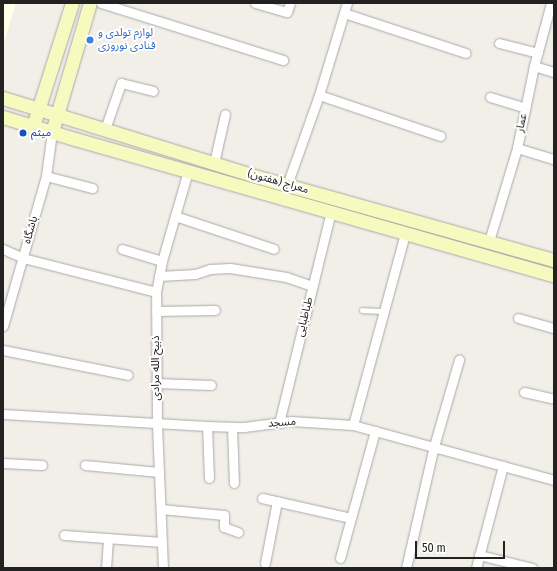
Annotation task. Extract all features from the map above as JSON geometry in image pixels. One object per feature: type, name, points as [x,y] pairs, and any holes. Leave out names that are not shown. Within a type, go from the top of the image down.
[{"type":"main road","points":[[33,126],[72,3]]},
{"type":"main road","points":[[52,132],[90,3]]},
{"type":"main road","points":[[22,104],[45,86]]},
{"type":"main road","points":[[63,93],[73,119]]},
{"type":"main road","name":"معراج (هفتون)","points":[[3,98],[287,185],[554,260]]},
{"type":"main road","name":"معراج (هفتون)","points":[[3,117],[554,275]]},
{"type":"main road","points":[[405,233],[408,218]]},
{"type":"street","points":[[101,3],[283,60]]},
{"type":"street","points":[[255,3],[287,12],[290,3]]},
{"type":"street","points":[[287,185],[319,95],[347,3]]},
{"type":"street","name":"عمار","points":[[489,241],[517,148],[534,66],[551,3]]},
{"type":"street","points":[[344,13],[466,53]]},
{"type":"street","points":[[499,43],[538,53]]},
{"type":"street","points":[[534,66],[554,72]]},
{"type":"street","points":[[105,129],[121,83],[153,92]]},
{"type":"street","points":[[319,95],[440,136]]},
{"type":"street","points":[[490,97],[525,108]]},
{"type":"street","points":[[214,163],[225,114]]},
{"type":"street","name":"باشگاه","points":[[3,326],[46,176],[52,132]]},
{"type":"street","points":[[517,148],[554,159]]},
{"type":"street","name":"ذبیح الله مرادی","points":[[163,568],[157,424],[156,292],[162,261],[188,171]]},
{"type":"street","points":[[46,176],[92,188]]},
{"type":"street","name":"طباطبایی","points":[[279,423],[331,212]]},
{"type":"street","points":[[175,216],[274,249]]},
{"type":"street","points":[[353,425],[405,233]]},
{"type":"street","points":[[3,249],[23,258],[156,292]]},
{"type":"street","points":[[122,249],[162,261]]},
{"type":"street","points":[[159,276],[195,274],[210,269],[230,268],[286,277],[312,286]]},
{"type":"street","points":[[156,311],[215,310]]},
{"type":"street","points":[[518,318],[554,328]]},
{"type":"street","points":[[3,350],[128,375]]},
{"type":"street","points":[[406,568],[434,446],[459,360]]},
{"type":"street","points":[[156,383],[211,385]]},
{"type":"street","points":[[524,392],[554,399]]},
{"type":"street","name":"مسجد","points":[[3,414],[157,424],[232,427],[291,421],[353,425],[554,480]]},
{"type":"street","points":[[207,426],[209,478]]},
{"type":"street","points":[[232,427],[234,483]]},
{"type":"street","points":[[340,558],[375,431]]},
{"type":"street","points":[[3,463],[42,465]]},
{"type":"street","points":[[85,465],[159,472]]},
{"type":"street","points":[[476,568],[503,466]]},
{"type":"street","points":[[262,498],[350,518]]},
{"type":"street","points":[[265,563],[277,501]]},
{"type":"street","points":[[161,509],[224,515],[224,527],[238,532]]},
{"type":"street","points":[[64,535],[162,542]]},
{"type":"street","points":[[106,568],[108,538]]},
{"type":"street","points":[[480,555],[532,568]]},
{"type":"lane","points":[[362,310],[383,311]]},
{"type":"shaded area","points":[[3,3],[16,3],[3,45]]},
{"type":"place","name":"لوازم تولدی و قنادی نوروزی","points":[[90,40]]},
{"type":"place","name":"میثم","points":[[23,133]]}]
